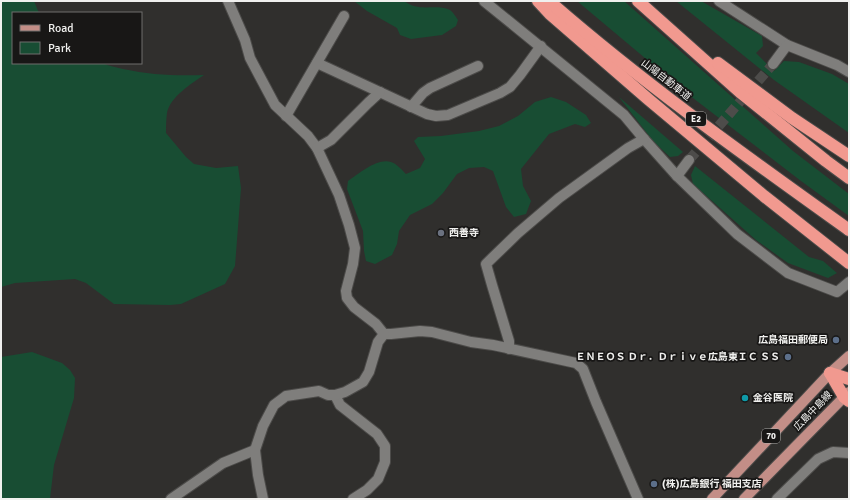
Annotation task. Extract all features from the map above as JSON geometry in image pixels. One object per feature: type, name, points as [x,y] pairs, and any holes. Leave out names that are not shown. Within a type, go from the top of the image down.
[{"type":"highway","points":[[538,1],[550,14],[648,99],[764,196],[849,263]]},
{"type":"highway","name":"山陽自動車道","points":[[549,1],[706,127],[849,230]]},
{"type":"highway","points":[[638,1],[740,92],[849,178]]},
{"type":"highway","points":[[651,13],[792,118],[849,156]]},
{"type":"highway","points":[[830,373],[849,379]]},
{"type":"highway","points":[[830,373],[847,397]]},
{"type":"main road","name":"広島中島線","points":[[712,499],[830,373],[849,356]]},
{"type":"main road","name":"広島中島線","points":[[744,499],[847,397]]},
{"type":"street","points":[[228,1],[245,40],[250,58],[275,105],[308,136],[317,148],[339,195],[355,248],[353,264],[346,290],[347,298],[354,307],[376,324],[384,334]]},
{"type":"street","points":[[484,1],[624,115],[677,176],[737,234],[788,273],[837,292],[849,282]]},
{"type":"street","points":[[719,1],[787,45],[837,65],[849,72]]},
{"type":"street","points":[[286,116],[344,16]]},
{"type":"street","points":[[773,64],[787,45]]},
{"type":"street","points":[[317,63],[411,107],[436,116],[448,114],[500,93],[510,87],[541,46]]},
{"type":"street","points":[[411,107],[423,93],[430,88],[478,66]]},
{"type":"street","points":[[317,148],[331,140],[380,92]]},
{"type":"street","points":[[509,348],[509,341],[486,264],[518,233],[559,198],[628,148],[644,139]]},
{"type":"street","points":[[677,176],[689,160]]},
{"type":"street","points":[[384,334],[420,331],[432,332],[471,342],[492,344],[576,363],[583,369],[638,499]]},
{"type":"street","points":[[263,499],[258,476],[255,450],[263,426],[274,405],[286,396],[319,391],[328,395],[335,395],[345,392],[363,382],[369,372],[378,342],[384,334]]},
{"type":"street","points":[[335,395],[340,405],[377,434],[385,446],[385,462],[378,479],[353,499]]},
{"type":"street","points":[[171,499],[223,463],[255,450]]},
{"type":"street","points":[[777,499],[818,459],[833,452],[849,453]]},
{"type":"green space","points":[[1,1],[34,1],[39,12],[12,12],[12,64],[105,64],[153,74],[204,75],[182,91],[172,102],[167,113],[166,133],[186,157],[194,164],[216,168],[238,166],[241,188],[235,266],[225,284],[181,304],[170,305],[114,304],[86,283],[75,279],[15,283],[1,287]]},
{"type":"green space","points":[[354,1],[404,1],[410,5],[439,7],[450,10],[458,20],[456,26],[442,35],[411,39],[400,35],[397,28],[367,11]]},
{"type":"green space","points":[[577,1],[624,1],[793,151],[849,194],[849,216],[689,95]]},
{"type":"green space","points":[[676,1],[701,1],[762,36],[763,46],[756,53],[774,71],[784,61],[799,62],[832,74],[849,84],[849,133],[774,80]]},
{"type":"green space","points":[[551,97],[566,102],[586,115],[591,123],[585,127],[575,124],[549,134],[521,169],[523,186],[531,201],[526,214],[514,217],[506,207],[493,171],[484,167],[469,168],[457,174],[443,193],[432,204],[410,215],[399,231],[397,244],[392,255],[375,264],[366,261],[363,231],[347,189],[348,181],[374,164],[386,161],[395,164],[406,174],[420,168],[425,159],[414,141],[418,137],[441,136],[479,131],[499,126],[518,116],[535,102]]},
{"type":"green space","points":[[619,97],[683,152],[678,156],[670,157],[653,141]]},
{"type":"green space","points":[[695,166],[809,257],[823,261],[837,273],[828,278],[788,263],[756,240],[693,184],[691,175]]},
{"type":"green space","points":[[32,352],[62,363],[70,370],[75,378],[74,398],[54,465],[50,499],[1,499],[1,357]]},
{"type":"tunnel","points":[[689,160],[773,64]]},
{"type":"place","name":"西善寺","points":[[441,233]]},
{"type":"place","name":"広島福田郵便局","points":[[836,340]]},
{"type":"place","name":"ＥＮＥＯＳ Ｄｒ．Ｄｒｉｖｅ広島東ＩＣ ＳＳ","points":[[788,357]]},
{"type":"place","name":"金谷医院","points":[[745,398]]},
{"type":"place","name":"(株)広島銀行 福田支店","points":[[654,484]]}]
